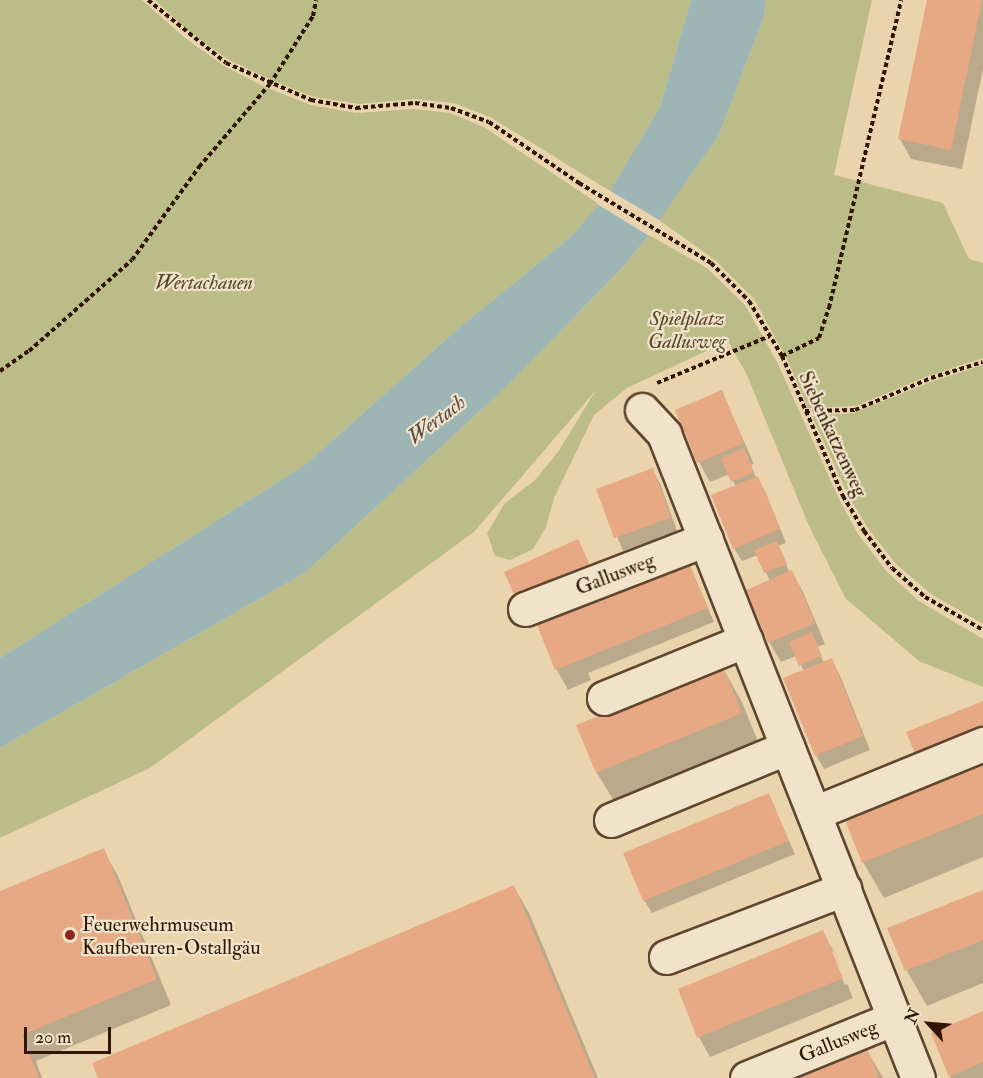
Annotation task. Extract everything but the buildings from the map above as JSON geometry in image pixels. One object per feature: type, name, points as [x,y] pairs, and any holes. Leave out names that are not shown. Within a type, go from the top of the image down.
[{"type":"street","name":"Gallusweg","points":[[642,410],[664,434],[918,1078]]},
{"type":"street","name":"Gallusweg","points":[[525,609],[705,539]]},
{"type":"street","points":[[604,698],[746,640]]},
{"type":"street","points":[[814,813],[983,744]]},
{"type":"street","points":[[611,820],[788,747]]},
{"type":"street","points":[[666,957],[844,889]]},
{"type":"street","name":"Gallusweg","points":[[747,1078],[895,1018]]},
{"type":"path","name":"Siebenkatzenweg","points":[[148,0],[226,63],[311,100],[356,108],[415,103],[451,108],[489,122],[579,183],[670,237],[718,271],[749,301],[782,356],[843,496],[864,531],[892,568],[925,597],[983,630]]},
{"type":"path","points":[[0,371],[29,351],[132,261],[199,166],[270,84],[313,16],[316,0]]},
{"type":"path","points":[[782,356],[819,338],[826,318],[901,0]]},
{"type":"path","points":[[642,410],[651,385],[770,336]]},
{"type":"path","points":[[805,411],[855,410],[931,378],[983,362]]},
{"type":"green space","name":"Wertachauen","points":[[0,0],[142,0],[185,38],[224,66],[265,87],[311,105],[356,113],[414,109],[450,113],[484,127],[600,205],[573,235],[460,327],[306,464],[0,658]]},
{"type":"green space","points":[[155,0],[691,0],[660,107],[610,191],[492,118],[454,103],[415,99],[359,104],[314,97],[274,81],[229,60],[191,33]]},
{"type":"green space","points":[[766,0],[872,0],[834,175],[943,203],[969,259],[983,263],[983,358],[928,376],[856,406],[808,408],[788,361],[754,299],[715,260],[659,220],[719,135],[764,16]]},
{"type":"green space","name":"Spielplatz Gallusweg","points":[[649,235],[707,268],[745,305],[776,360],[839,499],[858,534],[887,572],[919,601],[983,639],[983,687],[919,661],[846,599],[809,526],[747,375],[728,341],[627,388],[594,415],[554,498],[546,527],[533,549],[510,560],[495,556],[487,533],[505,503],[534,481],[558,452],[596,390],[474,532],[150,768],[0,838],[0,748],[306,572],[507,386],[622,268]]},
{"type":"green space","points":[[983,365],[983,624],[931,594],[895,563],[868,528],[848,495],[812,416],[854,413],[933,381]]},
{"type":"water","name":"Wertach","points":[[691,0],[766,0],[764,16],[719,135],[649,235],[622,268],[507,386],[306,572],[0,748],[0,658],[306,464],[460,327],[573,235],[610,191],[660,107]]},
{"type":"pier","points":[[607,189],[661,221],[651,237],[597,204]]},
{"type":"place","name":"Feuerwehrmuseum Kaufbeuren-Ostallgäu","points":[[70,935]]}]
